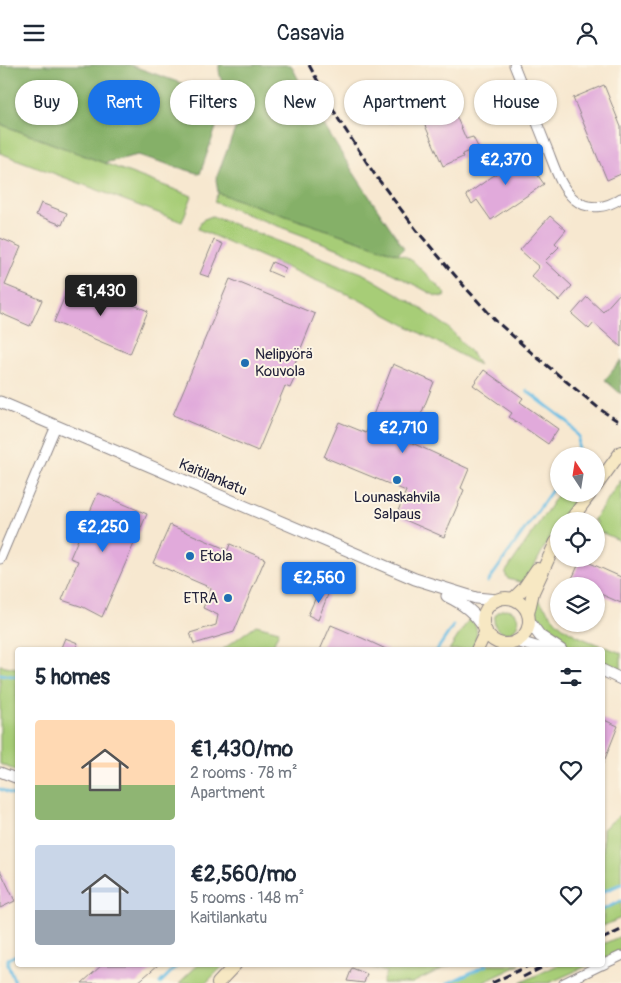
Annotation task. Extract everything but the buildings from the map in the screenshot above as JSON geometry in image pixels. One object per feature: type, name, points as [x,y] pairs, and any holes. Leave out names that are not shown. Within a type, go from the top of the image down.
[{"type":"main road","points":[[605,474],[621,452]]},
{"type":"main road","points":[[513,599],[524,588],[550,550]]},
{"type":"main road","points":[[485,630],[496,641],[498,647],[516,641],[526,633],[533,593],[550,555]]},
{"type":"main road","points":[[478,647],[485,630],[484,615],[487,609],[497,600],[502,598],[520,602],[529,618]]},
{"type":"main road","points":[[218,983],[233,967]]},
{"type":"street","points":[[514,65],[556,170],[568,193],[581,204],[592,207],[611,205],[621,198]]},
{"type":"street","name":"Kaitilankatu","points":[[0,402],[415,579],[462,595],[497,600]]},
{"type":"street","points":[[0,559],[56,426]]},
{"type":"street","name":"Kaitilankatu","points":[[415,579],[470,609],[485,630]]},
{"type":"street","points":[[529,618],[540,636],[556,647]]},
{"type":"street","points":[[516,641],[536,647]]},
{"type":"street","points":[[605,671],[621,679]]},
{"type":"street","points":[[0,772],[15,778]]},
{"type":"street","points":[[605,964],[621,956]]},
{"type":"street","points":[[564,983],[598,967]]},
{"type":"green space","points":[[0,65],[130,65],[172,80],[170,80],[170,125],[217,125],[200,174],[138,155],[104,163],[0,124]]},
{"type":"green space","points":[[219,65],[291,65],[298,80],[265,80],[265,125],[324,125],[404,248],[398,254],[218,193],[216,179],[237,125],[255,125],[255,80],[222,80]]},
{"type":"green space","points":[[0,124],[192,196],[182,222],[0,153]]},
{"type":"green space","points":[[218,193],[405,256],[414,262],[446,294],[444,297],[436,296],[384,269],[339,249],[214,202]]},
{"type":"green space","points":[[212,216],[362,273],[408,300],[448,327],[472,354],[479,365],[354,297],[198,229],[202,220]]},
{"type":"green space","points":[[621,360],[621,394],[605,380]]},
{"type":"green space","points":[[621,480],[621,541],[605,534],[605,512],[599,512]]},
{"type":"green space","points":[[552,503],[574,503],[568,512],[550,512],[550,538],[523,583],[508,579],[505,573]]},
{"type":"green space","points":[[536,598],[550,613],[550,632],[570,632],[621,653],[621,672],[605,664],[605,647],[566,647],[546,636],[533,618]]},
{"type":"green space","points":[[506,609],[511,610],[517,616],[517,626],[511,632],[506,633],[501,632],[495,626],[494,621],[495,616],[501,610]]},
{"type":"green space","points":[[471,616],[477,633],[473,647],[451,647]]},
{"type":"green space","points":[[256,625],[279,631],[272,647],[226,647]]},
{"type":"green space","points":[[0,665],[15,668],[15,770],[0,764]]},
{"type":"green space","points":[[621,814],[621,884],[605,891],[605,827]]},
{"type":"green space","points":[[621,902],[621,918],[605,925],[605,909]]},
{"type":"green space","points":[[621,936],[621,950],[605,958],[605,943]]},
{"type":"green space","points":[[196,967],[222,967],[206,983],[179,983]]},
{"type":"green space","points":[[370,967],[446,967],[412,983],[382,983],[386,972]]},
{"type":"green space","points":[[481,967],[516,967],[482,983],[448,983]]},
{"type":"green space","points":[[554,967],[585,967],[549,983],[520,983]]},
{"type":"waterway","points":[[527,391],[568,422],[579,437],[578,447]]},
{"type":"waterway","points":[[488,582],[550,493]]},
{"type":"waterway","points":[[439,647],[453,626]]},
{"type":"waterway","points":[[0,674],[15,676]]},
{"type":"waterway","points":[[0,789],[15,796]]},
{"type":"waterway","points":[[605,891],[621,884]]},
{"type":"waterway","points":[[605,909],[621,901]]},
{"type":"waterway","points":[[15,956],[8,959],[8,965],[15,983]]},
{"type":"waterway","points":[[160,983],[176,967]]},
{"type":"waterway","points":[[448,983],[483,967]]},
{"type":"railway","points":[[309,65],[339,120],[375,175],[418,232],[464,286],[496,321],[533,354],[601,410],[621,423]]},
{"type":"railway","points":[[605,938],[621,930]]},
{"type":"railway","points":[[492,983],[526,967]]},
{"type":"railway","points":[[523,977],[543,967]]},
{"type":"place","name":"Nelipyörä Kouvola","points":[[245,363]]},
{"type":"place","name":"Lounaskahvila Salpaus","points":[[397,480]]},
{"type":"place","name":"Etola","points":[[190,556]]},
{"type":"place","name":"ETRA","points":[[228,598]]}]
